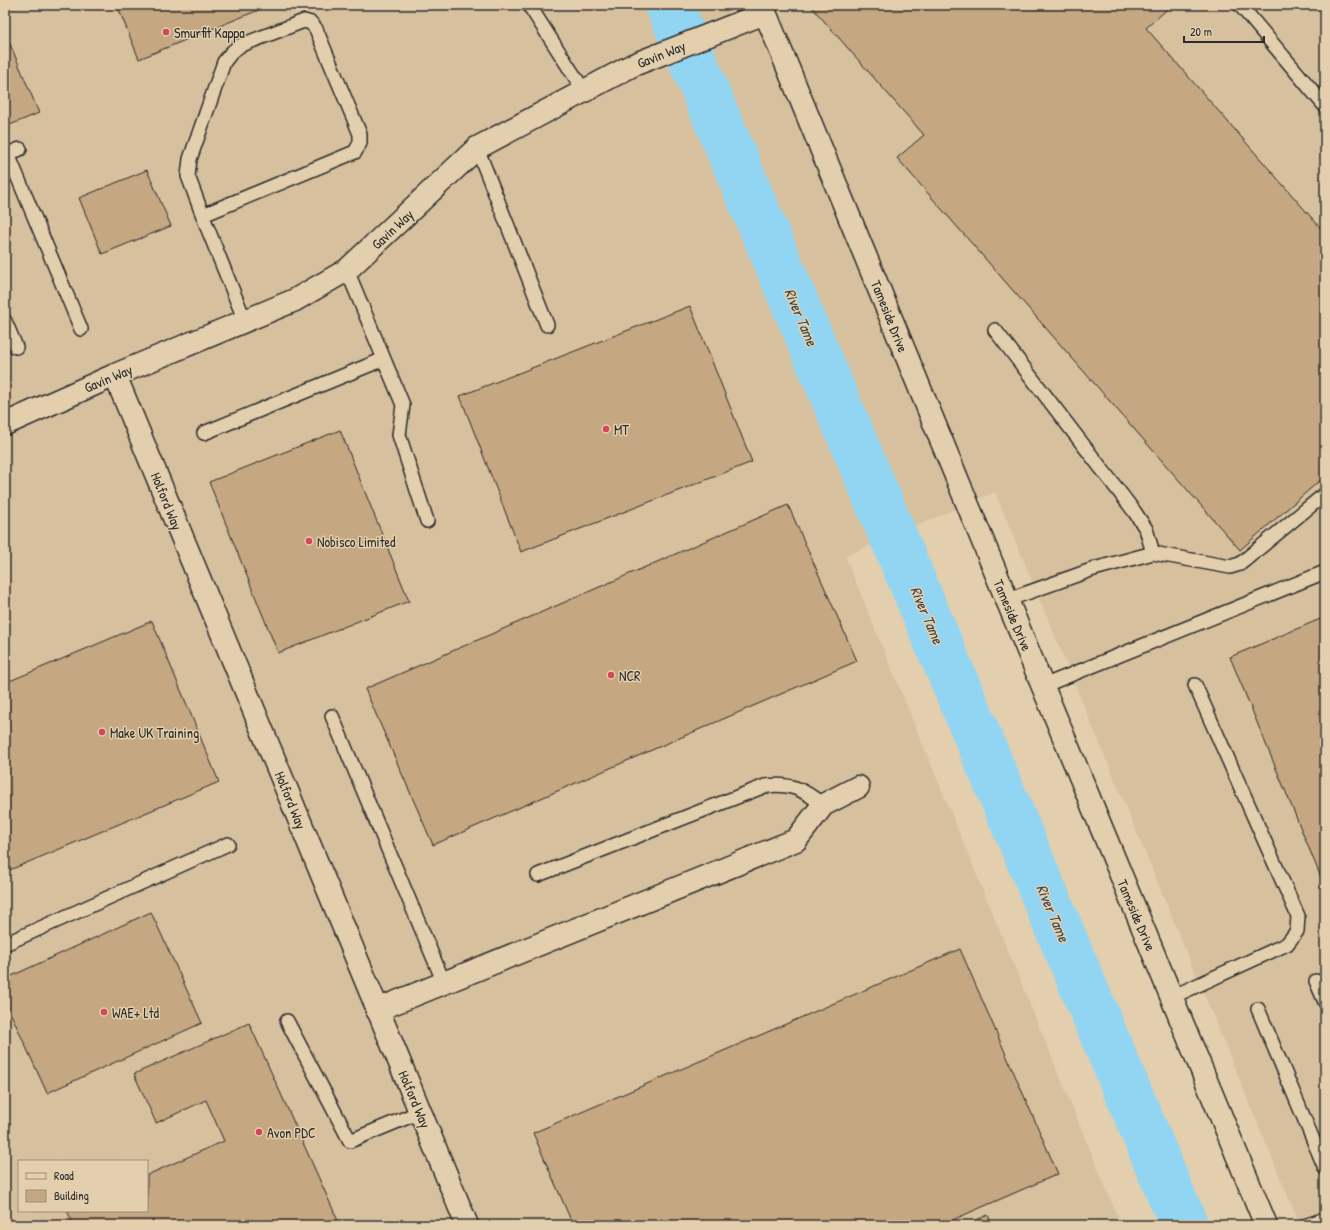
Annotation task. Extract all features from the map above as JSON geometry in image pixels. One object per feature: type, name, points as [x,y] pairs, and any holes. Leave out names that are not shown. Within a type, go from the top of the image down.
[{"type":"street","name":"Gavin Way","points":[[5,424],[114,375],[295,300],[347,270],[477,148],[633,65],[742,22],[764,9]]},
{"type":"street","name":"Tameside Drive","points":[[764,9],[1266,1225]]},
{"type":"street","name":"Holford Way","points":[[114,375],[467,1225]]},
{"type":"street","points":[[378,1010],[796,840],[823,805],[858,787]]},
{"type":"lane","points":[[529,5],[584,91]]},
{"type":"lane","points":[[1240,5],[1325,106]]},
{"type":"lane","points":[[203,215],[355,152],[360,143],[360,134],[316,29],[311,23],[304,21],[239,46],[231,53],[224,62],[190,159],[188,176],[203,215],[245,321]]},
{"type":"lane","points":[[477,148],[547,325]]},
{"type":"lane","points":[[11,152],[80,329]]},
{"type":"lane","points":[[347,270],[402,405],[398,435],[427,522]]},
{"type":"lane","points":[[5,321],[16,347]]},
{"type":"lane","points":[[995,330],[1134,511],[1146,529],[1153,553]]},
{"type":"lane","points":[[204,433],[384,359]]},
{"type":"lane","points":[[1007,600],[1094,569],[1153,553],[1230,567],[1240,564],[1325,494]]},
{"type":"lane","points":[[1043,686],[1325,572]]},
{"type":"lane","points":[[1172,998],[1286,944],[1297,931],[1298,916],[1195,685]]},
{"type":"lane","points":[[332,716],[444,983]]},
{"type":"lane","points":[[538,875],[765,786],[778,784],[792,787],[808,793],[823,805]]},
{"type":"lane","points":[[5,944],[228,844]]},
{"type":"lane","points":[[1316,981],[1325,1002]]},
{"type":"lane","points":[[1258,1009],[1325,1168]]},
{"type":"lane","points":[[287,1021],[350,1141],[420,1112]]},
{"type":"lane","points":[[1307,1225],[1325,1219]]},
{"type":"shaded area","points":[[5,5],[1325,5],[1325,1225],[1300,1225],[995,492],[845,556],[1121,1225],[5,1225]]},
{"type":"building","name":"Smurfit Kappa","points":[[117,5],[271,5],[139,59]]},
{"type":"building","points":[[810,5],[1172,5],[1146,28],[1325,233],[1325,476],[1240,550],[897,158],[924,135]]},
{"type":"building","points":[[5,32],[39,113],[5,127]]},
{"type":"building","points":[[147,170],[171,226],[102,254],[79,198]]},
{"type":"building","name":"MT","points":[[690,306],[752,462],[521,552],[460,396]]},
{"type":"building","name":"Nobisco Limited","points":[[340,430],[409,601],[278,653],[209,482]]},
{"type":"building","name":"NCR","points":[[788,505],[857,661],[433,845],[365,689]]},
{"type":"building","points":[[1325,617],[1325,887],[1230,657]]},
{"type":"building","name":"Make UK Training","points":[[152,621],[219,782],[5,872],[5,683]]},
{"type":"building","name":"WAE+ Ltd","points":[[151,912],[202,1023],[47,1093],[5,1001],[5,979]]},
{"type":"building","points":[[960,949],[1058,1174],[941,1225],[573,1225],[533,1133]]},
{"type":"building","name":"Avon PDC","points":[[249,1023],[340,1225],[74,1225],[68,1212],[148,1212],[148,1175],[224,1141],[206,1100],[156,1123],[134,1074]]},
{"type":"building","points":[[988,1215],[992,1225],[965,1225]]},
{"type":"waterway","name":"River Tame","points":[[669,5],[1184,1225]]},
{"type":"place","name":"Smurfit Kappa","points":[[166,32]]},
{"type":"place","name":"MT","points":[[606,429]]},
{"type":"place","name":"Nobisco Limited","points":[[309,541]]},
{"type":"place","name":"NCR","points":[[611,675]]},
{"type":"place","name":"Make UK Training","points":[[102,732]]},
{"type":"place","name":"WAE+ Ltd","points":[[104,1012]]},
{"type":"place","name":"Avon PDC","points":[[259,1132]]}]
